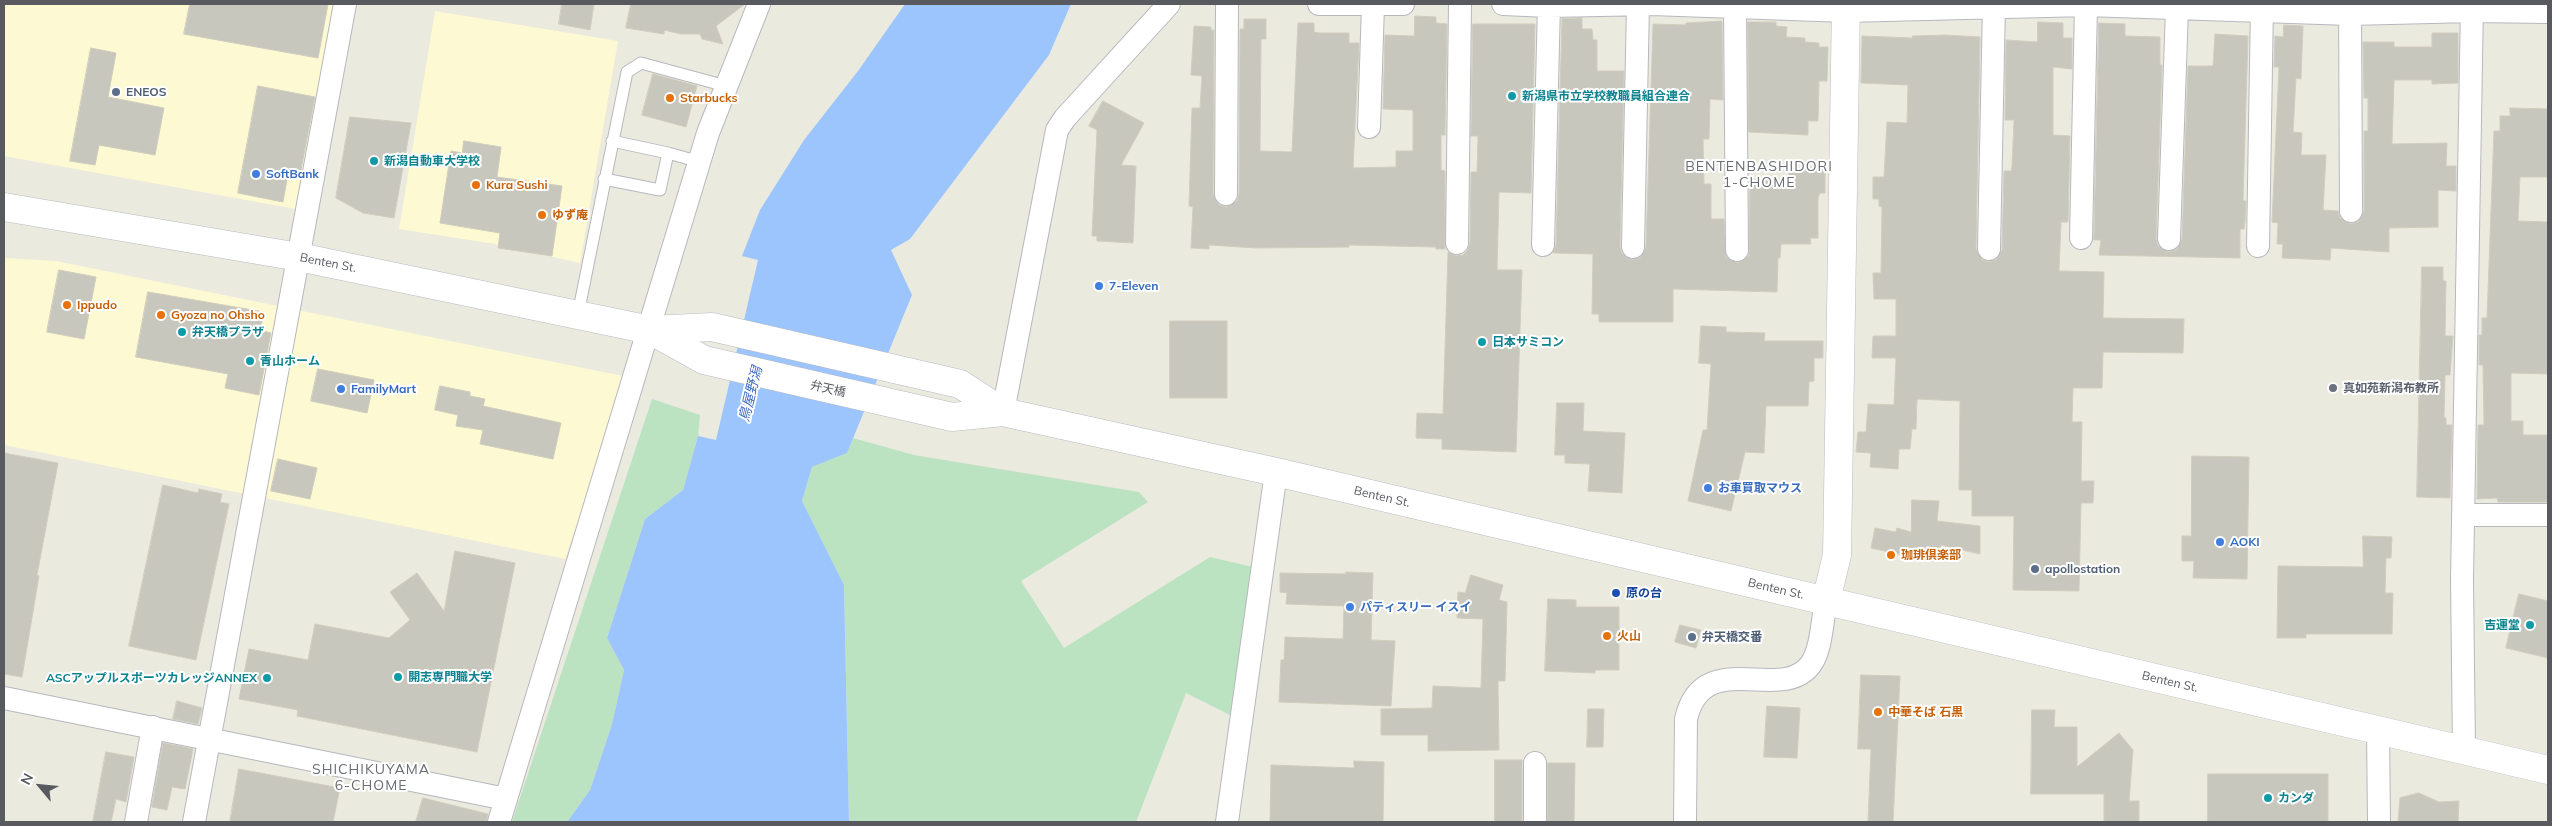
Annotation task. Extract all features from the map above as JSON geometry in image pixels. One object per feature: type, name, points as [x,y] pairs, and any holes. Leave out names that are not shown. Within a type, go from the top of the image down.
[{"type":"street","points":[[194,822],[345,4]]},
{"type":"street","points":[[499,822],[700,162],[726,86],[759,4]]},
{"type":"street","points":[[650,330],[712,327],[960,384],[1003,412],[1057,130],[1065,118],[1169,4]]},
{"type":"street","points":[[1226,194],[1228,4]]},
{"type":"street","points":[[1319,4],[1403,4]]},
{"type":"street","points":[[1457,244],[1460,4]]},
{"type":"street","points":[[1503,4],[1648,4],[1735,7],[2099,5],[2350,9],[2472,7],[2548,12]]},
{"type":"street","points":[[1633,247],[1648,4]]},
{"type":"street","points":[[1373,5],[1374,118]]},
{"type":"street","points":[[1543,245],[1549,5]]},
{"type":"street","points":[[2081,238],[2099,5]]},
{"type":"street","points":[[1989,249],[1994,6]]},
{"type":"street","points":[[1735,7],[1737,250]]},
{"type":"street","points":[[1685,822],[1686,719],[1689,705],[1702,689],[1720,680],[1790,678],[1801,674],[1816,655],[1837,555],[1846,7]]},
{"type":"street","points":[[2170,239],[2191,7]]},
{"type":"street","points":[[2258,246],[2262,7]]},
{"type":"street","points":[[2464,751],[2463,515],[2472,7]]},
{"type":"street","points":[[2350,9],[2351,211]]},
{"type":"street","name":"Benten St.","points":[[4,207],[299,257],[650,330]]},
{"type":"street","name":"弁天橋","points":[[650,330],[704,360],[952,417],[1003,412]]},
{"type":"street","name":"Benten St.","points":[[1003,412],[1276,472],[2548,770]]},
{"type":"street","points":[[1226,822],[1276,472]]},
{"type":"street","points":[[2463,515],[2548,515]]},
{"type":"street","points":[[4,698],[209,738],[506,800]]},
{"type":"street","points":[[136,822],[153,727]]},
{"type":"street","points":[[2378,731],[2379,822]]},
{"type":"street","points":[[1535,763],[1535,822]]},
{"type":"lane","points":[[578,314],[604,179],[628,72],[641,63],[726,86]]},
{"type":"lane","points":[[612,141],[700,162]]},
{"type":"lane","points":[[604,179],[660,190],[668,153]]},
{"type":"shaded area","points":[[4,4],[340,4],[301,210],[4,156]]},
{"type":"shaded area","points":[[435,11],[618,41],[580,263],[495,244],[399,229]]},
{"type":"shaded area","points":[[4,258],[56,261],[628,377],[565,559],[4,445]]},
{"type":"green space","points":[[652,399],[700,415],[698,436],[683,490],[645,519],[607,638],[624,670],[612,724],[590,790],[567,822],[512,822]]},
{"type":"green space","points":[[853,438],[914,455],[1139,492],[1148,502],[1021,581],[1064,648],[1210,557],[1253,567],[1230,715],[1186,693],[1136,822],[849,822],[844,585],[802,501],[812,467],[847,453]]},
{"type":"water","name":"鳥屋野潟","points":[[905,4],[1071,4],[1049,55],[910,239],[891,250],[912,295],[847,453],[812,467],[802,501],[844,585],[849,822],[567,822],[590,790],[612,724],[624,670],[607,638],[645,519],[683,490],[698,436],[716,440],[758,260],[742,256],[760,210],[804,140],[858,71]]},
{"type":"building","points":[[190,4],[328,4],[318,58],[184,34]]},
{"type":"building","points":[[562,4],[594,4],[590,30],[559,24]]},
{"type":"building","points":[[631,4],[745,4],[716,26],[723,44],[702,39],[700,34],[681,34],[664,30],[664,34],[626,28]]},
{"type":"building","points":[[1415,16],[1436,17],[1436,23],[1447,24],[1445,135],[1441,135],[1441,170],[1445,171],[1445,249],[1436,249],[1436,247],[1349,245],[1349,247],[1256,248],[1209,245],[1209,249],[1191,248],[1193,207],[1189,206],[1192,108],[1200,108],[1202,76],[1191,75],[1194,26],[1211,27],[1211,30],[1214,30],[1213,194],[1219,205],[1226,207],[1237,201],[1239,194],[1240,29],[1244,29],[1244,19],[1266,19],[1266,39],[1261,39],[1260,151],[1292,152],[1298,23],[1314,23],[1314,32],[1319,33],[1349,33],[1349,43],[1359,43],[1353,168],[1396,167],[1396,151],[1413,151],[1413,110],[1383,109],[1385,35],[1414,36]]},
{"type":"building","points":[[1582,18],[1582,29],[1592,29],[1593,40],[1597,40],[1597,71],[1624,71],[1620,247],[1622,254],[1632,260],[1640,258],[1646,247],[1653,24],[1686,25],[1686,23],[1722,21],[1723,100],[1710,99],[1709,139],[1703,139],[1704,184],[1711,184],[1711,219],[1724,219],[1726,257],[1738,263],[1749,256],[1750,180],[1789,179],[1789,168],[1825,168],[1825,193],[1820,193],[1818,198],[1818,238],[1810,238],[1811,244],[1781,244],[1780,258],[1778,258],[1777,292],[1673,289],[1673,322],[1599,322],[1599,314],[1592,314],[1593,254],[1553,253],[1556,245],[1562,19]]},
{"type":"building","points":[[1748,22],[1776,22],[1776,26],[1787,27],[1786,37],[1805,38],[1805,42],[1819,43],[1819,47],[1828,47],[1827,81],[1819,81],[1818,121],[1808,121],[1808,135],[1749,132]]},
{"type":"building","points":[[2038,22],[2063,23],[2063,38],[2072,38],[2072,69],[2053,67],[2053,135],[2070,136],[2068,222],[2061,222],[2059,271],[2104,272],[2103,318],[2184,319],[2183,353],[2103,352],[2102,388],[2073,388],[2072,422],[2082,422],[2081,481],[2094,481],[2093,503],[2081,503],[2079,591],[2013,590],[2014,516],[1972,516],[1972,490],[1959,490],[1960,401],[1917,399],[1916,429],[1912,429],[1910,449],[1899,449],[1898,469],[1870,467],[1871,453],[1856,452],[1858,432],[1866,432],[1868,404],[1894,405],[1896,358],[1872,358],[1873,336],[1896,336],[1896,299],[1874,299],[1873,273],[1881,273],[1882,207],[1879,206],[1879,199],[1873,199],[1873,177],[1884,177],[1887,122],[1907,123],[1908,85],[1861,83],[1862,36],[1913,38],[1912,36],[1946,35],[1980,37],[1976,249],[1982,260],[1989,262],[1996,260],[2002,250],[2004,171],[2011,171],[2012,166],[2014,120],[2005,120],[2006,40],[2037,42]]},
{"type":"building","points":[[2099,23],[2125,24],[2125,36],[2160,37],[2160,65],[2162,65],[2156,239],[2158,246],[2168,252],[2176,250],[2182,239],[2188,66],[2213,66],[2215,34],[2248,36],[2243,201],[2246,201],[2244,229],[2240,229],[2240,258],[2099,255],[2101,240],[2094,240]]},
{"type":"building","points":[[1473,24],[1535,24],[1531,193],[1499,192],[1497,270],[1522,270],[1516,452],[1442,449],[1442,439],[1416,438],[1417,413],[1443,414],[1448,252],[1456,256],[1463,255],[1468,250],[1470,243],[1471,172],[1477,172],[1478,136],[1471,136]]},
{"type":"building","points":[[2284,25],[2303,26],[2301,79],[2296,78],[2293,132],[2302,133],[2301,155],[2326,155],[2323,210],[2338,211],[2340,218],[2351,224],[2358,222],[2364,211],[2364,131],[2368,131],[2368,98],[2364,98],[2363,42],[2394,42],[2394,47],[2432,47],[2432,33],[2458,33],[2458,83],[2432,84],[2432,80],[2394,80],[2392,144],[2447,143],[2446,166],[2456,166],[2456,191],[2438,190],[2438,227],[2389,228],[2389,252],[2331,248],[2330,260],[2282,258],[2283,244],[2277,244],[2278,223],[2272,222],[2279,67],[2274,67],[2275,36],[2283,37]]},
{"type":"building","points":[[91,48],[116,53],[108,97],[164,108],[155,155],[99,145],[95,165],[70,161]]},
{"type":"building","name":"Starbucks","points":[[653,74],[697,86],[686,127],[642,115]]},
{"type":"building","points":[[258,86],[315,97],[301,170],[289,168],[283,202],[238,193]]},
{"type":"building","points":[[1103,101],[1144,123],[1121,165],[1136,166],[1133,243],[1097,241],[1097,236],[1092,236],[1097,130],[1089,126]]},
{"type":"building","points":[[2510,108],[2548,109],[2548,177],[2520,177],[2518,221],[2548,222],[2548,374],[2511,373],[2511,421],[2523,421],[2523,435],[2548,435],[2548,502],[2498,502],[2497,498],[2477,499],[2478,425],[2484,425],[2483,365],[2479,365],[2479,335],[2482,335],[2482,318],[2487,318],[2494,131],[2500,131],[2500,116],[2510,116]]},
{"type":"building","name":"新潟自動車大学校","points":[[350,117],[411,123],[394,218],[363,213],[336,198]]},
{"type":"building","points":[[464,141],[501,147],[497,177],[562,186],[552,256],[498,248],[500,233],[440,223],[451,151],[462,153]]},
{"type":"building","points":[[2422,267],[2443,267],[2443,281],[2446,281],[2445,336],[2453,336],[2450,375],[2445,375],[2444,418],[2446,418],[2446,425],[2452,425],[2450,498],[2417,497]]},
{"type":"building","points":[[59,270],[96,277],[84,339],[47,332]]},
{"type":"building","name":"弁天橋プラザ","points":[[148,292],[264,312],[260,330],[271,333],[259,395],[225,388],[228,374],[136,357]]},
{"type":"building","points":[[1170,321],[1227,321],[1227,398],[1170,398]]},
{"type":"building","points":[[1701,326],[1726,327],[1726,332],[1765,333],[1764,341],[1823,341],[1823,358],[1814,358],[1814,381],[1809,382],[1808,406],[1766,406],[1764,453],[1745,452],[1731,511],[1688,501],[1703,430],[1707,430],[1711,364],[1699,363]]},
{"type":"building","points":[[318,369],[374,380],[367,413],[311,401]]},
{"type":"building","points":[[440,386],[470,392],[470,396],[485,399],[483,406],[561,423],[553,459],[480,444],[483,430],[456,426],[458,415],[435,410]]},
{"type":"building","points":[[1557,403],[1584,403],[1583,431],[1625,433],[1622,493],[1588,491],[1590,464],[1565,463],[1565,455],[1555,455]]},
{"type":"building","points":[[4,453],[58,463],[37,575],[39,576],[22,677],[4,674]]},
{"type":"building","points":[[2192,456],[2249,457],[2247,579],[2193,578],[2194,561],[2182,561],[2182,536],[2191,536]]},
{"type":"building","points":[[278,459],[317,468],[310,499],[271,491]]},
{"type":"building","points":[[163,485],[198,493],[199,489],[222,494],[220,502],[229,504],[196,660],[129,646]]},
{"type":"building","points":[[1912,500],[1939,501],[1937,521],[1980,526],[1980,554],[1941,545],[1937,559],[1909,549],[1907,556],[1871,548],[1875,528],[1896,532],[1897,528],[1911,532]]},
{"type":"building","points":[[2363,536],[2392,537],[2391,558],[2386,558],[2385,593],[2393,593],[2392,634],[2306,634],[2306,638],[2277,638],[2278,566],[2363,567]]},
{"type":"building","name":"開志専門職大学","points":[[455,551],[515,563],[477,752],[297,716],[298,710],[239,699],[249,649],[308,660],[315,624],[389,638],[410,620],[390,592],[417,573],[444,611]]},
{"type":"building","points":[[1346,572],[1373,573],[1371,640],[1395,641],[1391,706],[1279,702],[1281,660],[1284,660],[1285,637],[1343,639],[1344,606],[1286,604],[1287,593],[1280,592],[1280,573],[1346,574]]},
{"type":"building","points":[[1471,575],[1503,585],[1499,600],[1507,602],[1505,681],[1498,681],[1499,750],[1428,751],[1428,735],[1381,735],[1381,709],[1432,708],[1433,686],[1481,688],[1483,619],[1457,618],[1458,592],[1465,593]]},
{"type":"building","name":"吉運堂","points":[[2519,594],[2548,601],[2548,658],[2506,648]]},
{"type":"building","points":[[1548,599],[1576,600],[1576,607],[1619,607],[1619,670],[1595,670],[1595,673],[1545,671]]},
{"type":"building","name":"弁天橋交番","points":[[1680,625],[1701,630],[1696,648],[1675,642]]},
{"type":"building","points":[[1861,675],[1900,676],[1893,822],[1868,822],[1871,749],[1858,749]]},
{"type":"building","points":[[177,701],[202,708],[198,724],[173,719]]},
{"type":"building","points":[[1767,706],[1800,708],[1797,758],[1764,757]]},
{"type":"building","points":[[1588,709],[1604,709],[1603,747],[1587,747]]},
{"type":"building","points":[[2032,710],[2055,710],[2054,727],[2077,727],[2077,767],[2119,733],[2133,750],[2129,801],[2139,801],[2139,822],[2104,822],[2104,794],[2031,794]]},
{"type":"building","points":[[163,743],[193,749],[185,789],[172,787],[167,810],[152,807]]},
{"type":"building","points":[[106,752],[134,757],[126,802],[116,799],[111,822],[93,822]]},
{"type":"building","points":[[1495,760],[1522,760],[1522,822],[1495,822]]},
{"type":"building","points":[[1354,761],[1384,762],[1383,822],[1270,822],[1271,765],[1354,768]]},
{"type":"building","points":[[1548,763],[1575,763],[1574,822],[1548,822]]},
{"type":"building","points":[[239,769],[340,788],[333,822],[230,822]]},
{"type":"building","name":"カンダ","points":[[2208,774],[2328,774],[2328,822],[2208,822]]},
{"type":"building","points":[[2419,793],[2439,802],[2459,801],[2458,822],[2398,822],[2400,798]]},
{"type":"building","points":[[423,798],[488,814],[486,822],[416,822]]},
{"type":"place","name":"ENEOS","points":[[116,92]]},
{"type":"place","name":"新潟県市立学校教職員組合連合","points":[[1512,96]]},
{"type":"place","name":"Starbucks","points":[[670,98]]},
{"type":"place","name":"新潟自動車大学校","points":[[374,161]]},
{"type":"place","name":"SoftBank","points":[[256,174]]},
{"type":"place","name":"Kura Sushi","points":[[476,185]]},
{"type":"place","name":"ゆず庵","points":[[542,215]]},
{"type":"place","name":"7-Eleven","points":[[1099,286]]},
{"type":"place","name":"Ippudo","points":[[67,305]]},
{"type":"place","name":"Gyoza no Ohsho","points":[[161,315]]},
{"type":"place","name":"弁天橋プラザ","points":[[182,332]]},
{"type":"place","name":"日本サミコン","points":[[1482,342]]},
{"type":"place","name":"青山ホーム","points":[[250,361]]},
{"type":"place","name":"真如苑新潟布教所","points":[[2333,388]]},
{"type":"place","name":"FamilyMart","points":[[341,389]]},
{"type":"place","name":"お車買取マウス","points":[[1708,488]]},
{"type":"place","name":"AOKI","points":[[2220,542]]},
{"type":"place","name":"珈琲倶楽部","points":[[1891,555]]},
{"type":"place","name":"apollostation","points":[[2035,569]]},
{"type":"place","name":"原の台","points":[[1616,593]]},
{"type":"place","name":"パティスリー イスイ","points":[[1350,607]]},
{"type":"place","name":"吉運堂","points":[[2530,625]]},
{"type":"place","name":"火山","points":[[1607,636]]},
{"type":"place","name":"弁天橋交番","points":[[1692,637]]},
{"type":"place","name":"開志専門職大学","points":[[398,677]]},
{"type":"place","name":"ASCアップルスポーツカレッジANNEX","points":[[267,678]]},
{"type":"place","name":"中華そば 石黒","points":[[1878,712]]},
{"type":"place","name":"カンダ","points":[[2268,798]]},
{"type":"district","name":"BENTENBASHIDORI 1-CHOME","points":[[1759,176]]},
{"type":"district","name":"SHICHIKUYAMA 6-CHOME","points":[[371,778]]}]
